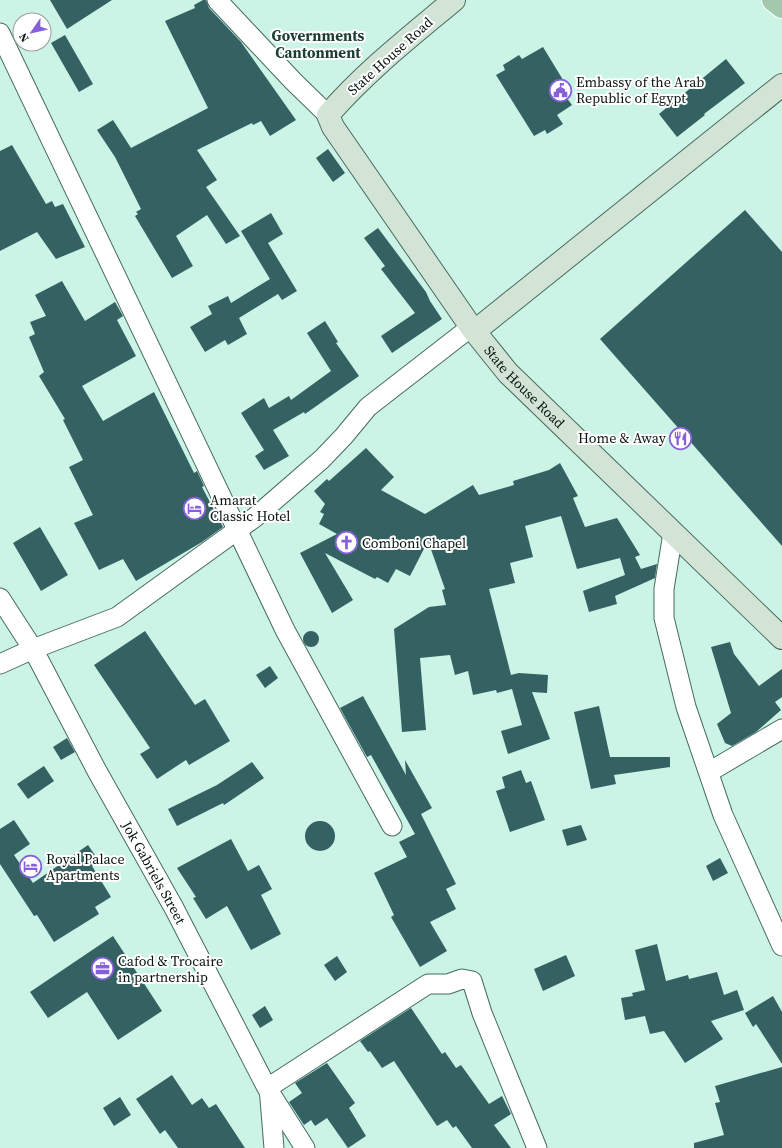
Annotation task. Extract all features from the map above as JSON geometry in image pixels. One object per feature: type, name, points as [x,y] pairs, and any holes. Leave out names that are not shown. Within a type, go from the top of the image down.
[{"type":"main road","name":"State House Road","points":[[454,0],[402,43],[342,98],[328,114],[333,127],[473,329],[508,372],[782,638]]},
{"type":"main road","points":[[774,0],[782,8]]},
{"type":"main road","points":[[473,329],[782,85]]},
{"type":"street","name":"State House Road","points":[[217,0],[293,81],[328,114]]},
{"type":"street","points":[[0,33],[285,630],[392,826]]},
{"type":"street","points":[[0,664],[33,649],[117,617],[254,518],[322,459],[344,436],[368,407],[473,329]]},
{"type":"street","points":[[673,533],[664,589],[664,618],[686,707],[723,815],[782,946]]},
{"type":"street","name":"Jok Gabriels Street","points":[[0,598],[33,649],[97,771],[174,908],[267,1088],[306,1148]]},
{"type":"street","points":[[709,772],[782,729]]},
{"type":"street","points":[[274,1148],[269,1087],[428,984],[448,984],[462,979],[472,981],[482,1014],[537,1148]]},
{"type":"building","points":[[50,0],[112,0],[67,29]]},
{"type":"building","points":[[206,0],[209,8],[241,42],[296,120],[270,136],[261,121],[253,125],[252,123],[197,150],[217,180],[206,187],[240,236],[226,244],[207,215],[176,236],[193,266],[172,278],[135,216],[138,214],[136,212],[141,209],[115,157],[97,130],[113,120],[131,148],[208,108],[165,21],[195,8],[194,5]]},
{"type":"building","points":[[65,35],[93,84],[79,92],[52,42]]},
{"type":"building","points":[[543,47],[571,93],[566,97],[572,105],[557,115],[563,124],[547,134],[545,130],[534,136],[496,75],[505,70],[503,65],[519,55],[522,59]]},
{"type":"building","points":[[726,59],[745,83],[704,114],[705,115],[677,137],[659,114]]},
{"type":"building","points":[[12,145],[46,204],[52,201],[55,207],[63,204],[85,247],[56,259],[37,232],[0,251],[0,151]]},
{"type":"building","points":[[328,149],[345,173],[333,182],[316,158]]},
{"type":"building","points":[[745,210],[782,252],[782,546],[600,339]]},
{"type":"building","points":[[271,213],[283,234],[268,243],[297,291],[282,300],[278,294],[239,318],[247,334],[228,345],[225,340],[205,352],[190,327],[212,314],[208,306],[228,296],[231,303],[270,279],[241,231]]},
{"type":"building","points":[[378,228],[426,292],[442,319],[392,353],[381,336],[415,313],[381,269],[385,266],[364,238]]},
{"type":"building","points":[[62,281],[85,321],[115,302],[123,316],[117,320],[136,356],[82,386],[103,421],[154,392],[194,473],[197,471],[204,486],[202,487],[223,527],[202,542],[136,581],[123,559],[99,570],[74,523],[93,515],[69,467],[83,460],[63,420],[65,419],[39,376],[44,372],[29,337],[35,334],[30,322],[46,316],[35,295]]},
{"type":"building","points":[[325,321],[338,342],[336,343],[359,376],[305,414],[304,412],[273,430],[289,456],[264,470],[255,456],[264,450],[241,413],[264,398],[269,408],[289,396],[291,400],[331,371],[307,333]]},
{"type":"building","points":[[366,448],[394,477],[381,490],[425,514],[473,485],[479,495],[514,485],[513,481],[549,470],[560,463],[578,496],[573,498],[585,527],[617,518],[640,555],[635,557],[641,569],[657,564],[655,578],[615,596],[617,604],[589,612],[583,591],[625,575],[620,558],[577,569],[561,516],[525,526],[533,557],[510,563],[515,583],[489,589],[511,675],[519,673],[548,675],[547,693],[532,692],[550,739],[508,754],[501,731],[522,725],[512,689],[497,693],[496,690],[473,695],[468,671],[455,675],[450,655],[420,658],[426,730],[402,732],[394,629],[429,607],[446,605],[442,590],[445,589],[428,541],[410,576],[396,569],[388,583],[377,577],[375,579],[325,553],[353,600],[332,613],[300,553],[337,534],[319,524],[324,514],[320,512],[325,504],[314,491],[327,479],[329,481]]},
{"type":"building","points":[[40,527],[68,575],[41,591],[13,543]]},
{"type":"building","points":[[145,631],[195,705],[205,699],[230,741],[189,765],[186,760],[157,779],[140,754],[150,748],[94,665]]},
{"type":"building","points":[[311,631],[317,633],[319,639],[317,645],[311,647],[305,645],[303,639],[305,633]]},
{"type":"building","points":[[730,642],[734,654],[759,686],[782,669],[782,697],[775,702],[781,710],[756,732],[732,746],[725,743],[717,724],[731,713],[711,647]]},
{"type":"building","points":[[270,666],[278,678],[265,688],[256,675]]},
{"type":"building","points":[[363,696],[406,775],[405,760],[432,808],[421,814],[456,884],[446,889],[456,909],[430,922],[447,951],[420,967],[391,917],[394,915],[374,873],[407,857],[399,842],[415,834],[371,755],[367,757],[340,708]]},
{"type":"building","points":[[599,706],[610,757],[670,757],[670,767],[614,775],[616,784],[591,789],[574,712]]},
{"type":"building","points":[[67,738],[75,752],[61,760],[53,747]]},
{"type":"building","points":[[252,762],[264,778],[224,805],[223,803],[177,826],[168,809],[217,785]]},
{"type":"building","points":[[44,766],[54,781],[28,799],[17,784]]},
{"type":"building","points":[[521,770],[526,783],[531,781],[545,820],[510,832],[496,791],[505,788],[502,777]]},
{"type":"building","points":[[14,820],[30,844],[14,855],[33,883],[88,845],[99,861],[92,866],[111,897],[95,907],[99,914],[54,942],[37,915],[34,916],[0,864],[0,829]]},
{"type":"building","points":[[320,821],[331,825],[335,836],[331,847],[320,851],[309,847],[305,836],[309,825]]},
{"type":"building","points":[[581,825],[587,840],[567,846],[562,830]]},
{"type":"building","points":[[231,839],[248,871],[259,865],[272,889],[261,895],[281,934],[251,950],[227,906],[206,919],[193,898],[196,897],[177,868]]},
{"type":"building","points":[[720,858],[728,873],[713,881],[706,866]]},
{"type":"building","name":"Cafod & Trocaire in partnership","points":[[113,936],[162,1011],[118,1040],[87,992],[48,1018],[30,992]]},
{"type":"building","points":[[657,944],[666,981],[688,975],[689,979],[717,972],[724,995],[737,990],[744,1010],[711,1021],[723,1039],[685,1063],[664,1031],[650,1034],[645,1016],[625,1020],[621,998],[633,996],[632,993],[645,990],[635,950]]},
{"type":"building","points":[[566,955],[575,976],[543,991],[534,969]]},
{"type":"building","points":[[337,956],[347,972],[335,981],[324,965]]},
{"type":"building","points":[[773,996],[782,1012],[782,1064],[756,1024],[753,1027],[745,1013]]},
{"type":"building","points":[[265,1006],[273,1020],[260,1028],[252,1015]]},
{"type":"building","points":[[411,1008],[442,1054],[445,1052],[456,1068],[461,1065],[489,1104],[502,1096],[511,1114],[494,1125],[511,1148],[472,1148],[456,1126],[453,1128],[447,1120],[437,1126],[394,1061],[382,1068],[370,1051],[368,1052],[360,1041]]},
{"type":"building","points":[[327,1063],[355,1103],[349,1108],[366,1136],[348,1148],[327,1118],[315,1126],[311,1120],[304,1125],[289,1102],[302,1093],[295,1083]]},
{"type":"building","points":[[782,1067],[782,1148],[694,1148],[694,1143],[724,1135],[715,1103],[720,1102],[715,1086]]},
{"type":"building","points":[[172,1075],[192,1105],[202,1098],[209,1108],[216,1104],[245,1148],[178,1148],[165,1130],[160,1134],[136,1099]]},
{"type":"building","points":[[120,1097],[131,1115],[114,1126],[103,1108]]},
{"type":"place","name":"Embassy of the Arab Republic of Egypt","points":[[560,90]]},
{"type":"place","name":"Home & Away","points":[[681,438]]},
{"type":"place","name":"Amarat Classic Hotel","points":[[195,508]]},
{"type":"place","name":"Comboni Chapel","points":[[346,543]]},
{"type":"place","name":"Royal Palace Apartments","points":[[30,867]]},
{"type":"place","name":"Cafod & Trocaire in partnership","points":[[103,969]]},
{"type":"district","name":"Governments Cantonment","points":[[318,44]]}]
